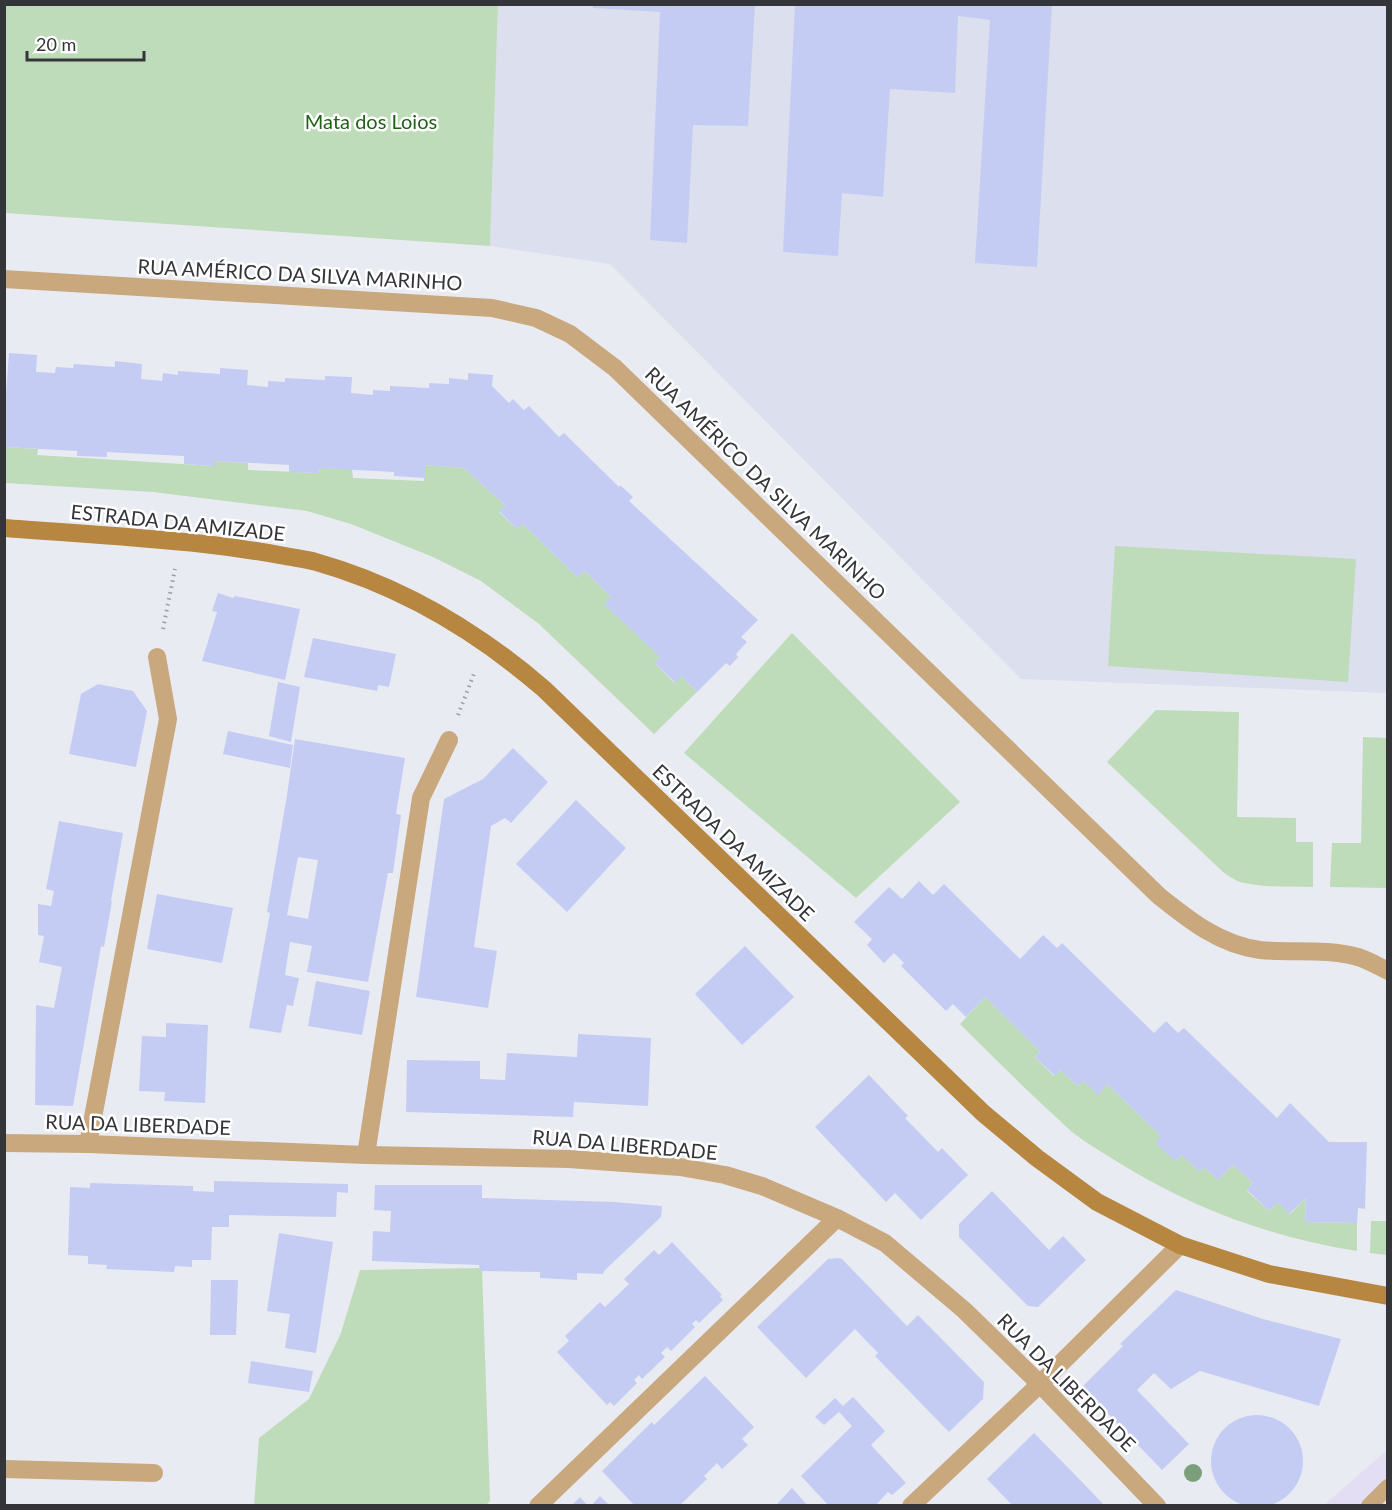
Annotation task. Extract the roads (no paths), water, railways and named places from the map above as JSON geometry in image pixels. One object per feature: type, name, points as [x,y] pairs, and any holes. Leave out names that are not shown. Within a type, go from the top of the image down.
[{"type":"street","name":"RUA AMÉRICO DA SILVA MARINHO","points":[[4,279],[492,308],[536,318],[570,334],[615,368],[1159,896],[1196,925],[1226,941],[1259,950],[1336,952],[1360,957],[1388,970]]},
{"type":"street","name":"ESTRADA DA AMIZADE","points":[[4,528],[248,549],[315,561],[376,583],[433,610],[486,643],[544,689],[983,1113],[1037,1158],[1097,1202],[1180,1245],[1269,1274],[1388,1296]]},
{"type":"street","points":[[88,1144],[168,719],[157,657]]},
{"type":"street","points":[[366,1155],[421,798],[449,740]]},
{"type":"street","name":"RUA DA LIBERDADE","points":[[4,1143],[569,1159],[680,1167],[725,1175],[762,1186],[837,1218],[885,1244],[964,1310],[1040,1384],[1157,1506]]},
{"type":"street","points":[[538,1506],[837,1218]]},
{"type":"street","points":[[912,1506],[1040,1384],[1180,1245]]},
{"type":"street","points":[[4,1468],[154,1473]]},
{"type":"lane","points":[[1369,1506],[1388,1487]]},
{"type":"park label","name":"Mata dos Loios","points":[[371,121]]}]
